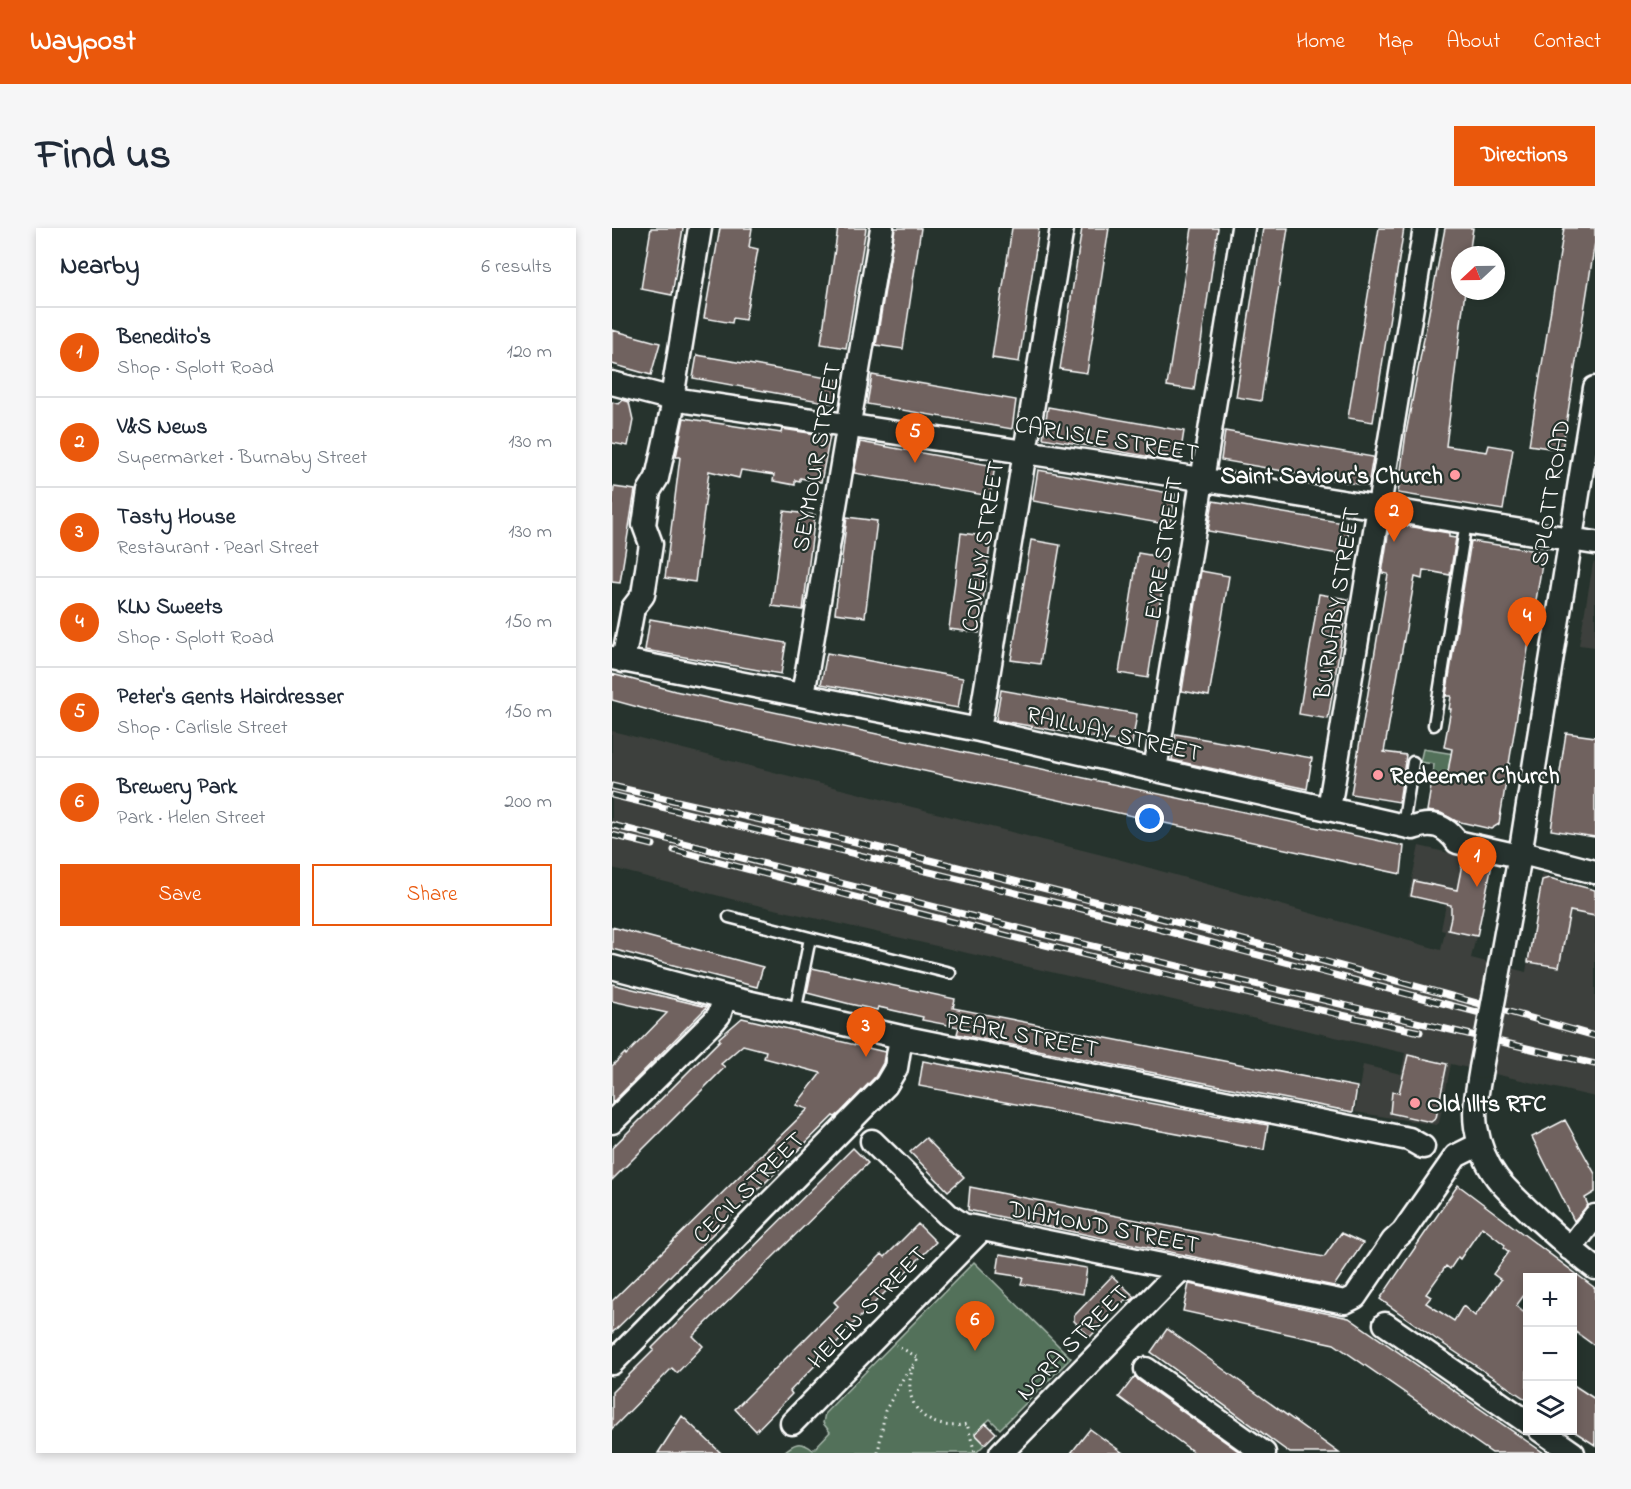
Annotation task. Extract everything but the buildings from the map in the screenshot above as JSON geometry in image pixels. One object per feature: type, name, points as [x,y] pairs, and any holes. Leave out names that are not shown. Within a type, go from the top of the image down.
[{"type":"street","points":[[617,660],[633,608],[644,595],[651,544],[644,525],[650,491],[657,478],[673,399],[700,228]]},
{"type":"street","name":"SEYMOUR STREET","points":[[803,695],[882,228]]},
{"type":"street","name":"COVENY STREET","points":[[979,730],[1062,228]]},
{"type":"street","name":"EYRE STREET","points":[[1155,770],[1243,228]]},
{"type":"street","name":"BURNABY STREET","points":[[1329,808],[1425,228]]},
{"type":"street","name":"CARLISLE STREET","points":[[612,383],[673,399],[1595,543]]},
{"type":"street","name":"SPLOTT ROAD","points":[[1595,388],[1520,855],[1481,1068],[1475,1116],[1480,1144],[1492,1171],[1503,1186],[1570,1249],[1595,1268]]},
{"type":"street","name":"RAILWAY STREET","points":[[617,660],[979,730],[1403,826],[1413,828],[1425,824],[1449,830],[1457,842],[1530,855],[1595,872]]},
{"type":"street","name":"PEARL STREET","points":[[612,968],[725,997],[901,1037],[1409,1139],[1423,1147]]},
{"type":"street","points":[[612,1122],[714,1021],[719,1015],[725,997]]},
{"type":"street","name":"CECIL STREET","points":[[612,1363],[886,1085],[896,1068],[901,1037]]},
{"type":"street","name":"DIAMOND STREET","points":[[872,1141],[955,1222],[1345,1302],[1355,1297],[1456,1156],[1480,1144]]},
{"type":"street","points":[[1570,1249],[1595,1216]]},
{"type":"street","name":"HELEN STREET","points":[[792,1423],[982,1229]]},
{"type":"street","name":"NORA STREET","points":[[1001,1453],[1181,1269]]},
{"type":"street","points":[[1385,1324],[1523,1419]]},
{"type":"street","points":[[1146,1368],[1264,1453]]},
{"type":"street","points":[[1546,1435],[1573,1453]]},
{"type":"lane","points":[[1434,725],[1466,522]]},
{"type":"lane","points":[[1403,826],[1413,762]]},
{"type":"lane","points":[[729,917],[950,973]]},
{"type":"lane","points":[[795,1012],[810,938]]},
{"type":"path","points":[[878,1453],[885,1412],[905,1374],[919,1358],[894,1344],[881,1332]]},
{"type":"path","points":[[914,1364],[909,1390],[916,1408],[924,1417],[941,1426],[967,1424],[975,1453]]},
{"type":"shaded area","points":[[1595,562],[1595,647],[1579,645]]},
{"type":"shaded area","points":[[612,731],[1118,859],[1441,950],[1445,931],[1441,930],[1446,904],[1408,897],[1419,846],[1493,863],[1471,958],[1526,972],[1542,875],[1595,890],[1595,1097],[1451,1064],[1439,1123],[1436,1125],[1355,1112],[1363,1065],[1401,1074],[1405,1053],[731,899],[612,868]]},
{"type":"green space","points":[[1423,749],[1510,763],[1509,765],[1451,755],[1449,768],[1454,769],[1450,791],[1444,783],[1432,781],[1434,764],[1420,762]]},
{"type":"green space","points":[[974,1262],[1071,1358],[1000,1429],[990,1419],[975,1433],[985,1444],[976,1453],[783,1453],[797,1444],[813,1450],[830,1432],[823,1423],[825,1413]]},
{"type":"railway","points":[[612,786],[1060,892],[1328,962],[1595,1036]]},
{"type":"railway","points":[[612,795],[1082,909],[1488,1015]]},
{"type":"railway","points":[[612,825],[1046,935],[1595,1064]]},
{"type":"railway","points":[[612,835],[653,845]]},
{"type":"railway","points":[[674,850],[1046,945],[1420,1032]]},
{"type":"place","name":"Peter's Gents Hairdresser","points":[[915,463]]},
{"type":"place","name":"Saint Saviour's Church","points":[[1455,475]]},
{"type":"place","name":"V&S News","points":[[1394,542]]},
{"type":"place","name":"KLN Sweets","points":[[1527,647]]},
{"type":"place","name":"Redeemer Church","points":[[1378,775]]},
{"type":"place","name":"Benedito's","points":[[1477,887]]},
{"type":"place","name":"Tasty House","points":[[866,1057]]},
{"type":"place","name":"Old Illts RFC","points":[[1415,1103]]},
{"type":"place","name":"Brewery Park","points":[[975,1351]]}]
